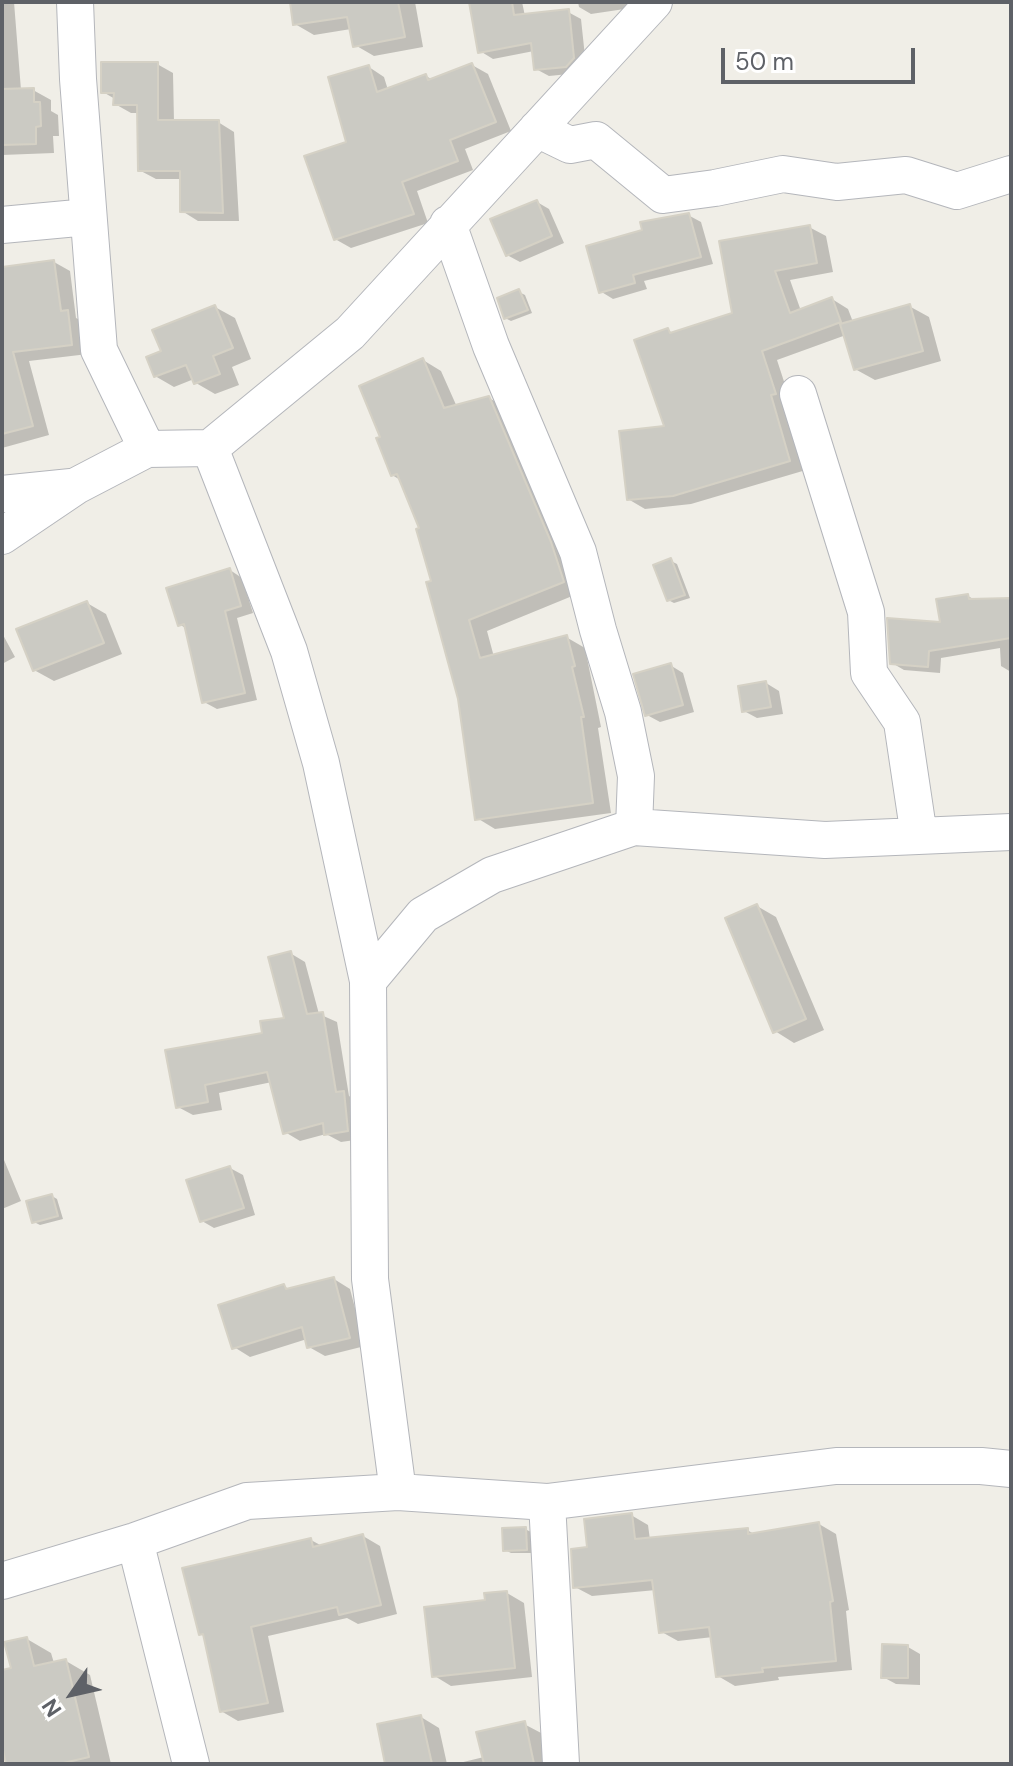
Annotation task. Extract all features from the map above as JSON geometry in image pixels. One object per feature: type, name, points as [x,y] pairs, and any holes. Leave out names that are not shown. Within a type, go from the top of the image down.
[{"type":"street","points":[[75,2],[99,350],[147,449]]},
{"type":"street","points":[[2,536],[76,486],[147,449],[210,448],[350,333],[654,2]]},
{"type":"street","points":[[537,129],[570,145],[596,140],[663,195],[783,174],[837,182],[906,175],[957,191],[1011,174]]},
{"type":"street","points":[[2,225],[88,217]]},
{"type":"street","points":[[448,224],[491,346],[578,552],[623,712],[636,776],[634,827]]},
{"type":"street","points":[[798,394],[866,612],[869,673],[902,722],[919,836]]},
{"type":"street","points":[[210,448],[289,651],[321,763],[368,981],[370,1279],[398,1492]]},
{"type":"street","points":[[2,494],[76,486]]},
{"type":"street","points":[[368,981],[423,915],[492,875],[634,827],[825,840],[1011,832]]},
{"type":"street","points":[[2,1581],[135,1541],[247,1501],[398,1492],[547,1502],[836,1466],[981,1466],[1011,1469]]},
{"type":"street","points":[[547,1502],[561,1764]]},
{"type":"street","points":[[135,1541],[191,1764]]},
{"type":"building","points":[[290,2],[398,2],[405,37],[353,47],[347,17],[293,25]]},
{"type":"building","points":[[469,2],[512,2],[514,15],[569,9],[574,58],[566,67],[534,70],[531,43],[478,53]]},
{"type":"building","points":[[101,62],[158,62],[158,120],[219,120],[223,213],[180,212],[180,171],[138,171],[137,105],[113,105],[114,93],[101,93]]},
{"type":"building","points":[[472,63],[496,122],[450,140],[458,161],[402,182],[414,214],[334,240],[304,156],[346,142],[328,77],[369,65],[377,92],[426,74],[428,80]]},
{"type":"building","points":[[34,88],[34,102],[40,102],[41,126],[36,127],[36,144],[2,145],[2,89]]},
{"type":"building","points":[[537,200],[552,236],[506,256],[490,219]]},
{"type":"building","points":[[689,213],[701,257],[633,275],[635,283],[599,293],[586,246],[642,230],[640,222]]},
{"type":"building","points":[[810,225],[817,263],[775,271],[790,313],[832,297],[841,322],[762,351],[776,394],[771,395],[790,461],[673,496],[627,500],[619,431],[664,426],[634,340],[668,328],[670,333],[732,313],[719,241]]},
{"type":"building","points":[[54,260],[61,311],[68,310],[72,345],[13,352],[33,426],[2,434],[2,267]]},
{"type":"building","points":[[519,289],[528,310],[504,319],[497,298]]},
{"type":"building","points":[[910,304],[923,351],[854,370],[840,324]]},
{"type":"building","points":[[215,305],[233,348],[213,356],[220,374],[194,384],[186,365],[154,377],[146,357],[161,351],[152,330]]},
{"type":"building","points":[[423,358],[444,408],[489,396],[551,542],[564,582],[469,620],[480,658],[567,635],[584,717],[581,717],[593,803],[475,820],[458,699],[426,582],[431,581],[416,529],[419,528],[397,474],[391,476],[376,438],[380,437],[359,386]]},
{"type":"building","points":[[671,558],[685,595],[667,601],[653,565]]},
{"type":"building","points":[[230,568],[241,606],[225,611],[245,693],[202,703],[184,624],[178,626],[166,588]]},
{"type":"building","points":[[968,594],[969,599],[1011,598],[1011,638],[929,651],[928,667],[890,664],[887,618],[940,622],[936,599]]},
{"type":"building","points":[[87,601],[104,643],[33,671],[16,629]]},
{"type":"building","points":[[671,663],[683,705],[645,716],[633,674]]},
{"type":"building","points":[[766,681],[771,707],[742,712],[738,686]]},
{"type":"building","points":[[757,904],[806,1019],[773,1033],[725,918]]},
{"type":"building","points":[[291,951],[307,1014],[323,1012],[336,1092],[344,1091],[348,1131],[324,1135],[323,1123],[283,1134],[267,1072],[205,1085],[208,1102],[176,1108],[165,1050],[262,1033],[260,1021],[284,1018],[268,957]]},
{"type":"building","points":[[230,1166],[244,1208],[200,1222],[186,1180]]},
{"type":"building","points":[[52,1194],[58,1216],[32,1223],[26,1201]]},
{"type":"building","points":[[334,1277],[350,1338],[307,1348],[302,1327],[232,1349],[218,1305],[284,1284],[286,1289]]},
{"type":"building","points":[[632,1513],[635,1539],[748,1528],[748,1534],[819,1522],[833,1601],[830,1602],[836,1661],[762,1668],[763,1672],[716,1677],[709,1627],[659,1633],[652,1580],[573,1588],[571,1549],[587,1547],[584,1519]]},
{"type":"building","points":[[526,1527],[527,1550],[503,1551],[502,1528]]},
{"type":"building","points":[[363,1534],[381,1605],[339,1615],[337,1607],[251,1627],[268,1703],[220,1712],[203,1634],[199,1635],[182,1568],[311,1538],[313,1547]]},
{"type":"building","points":[[507,1591],[515,1668],[432,1677],[424,1607],[485,1600],[484,1593]]},
{"type":"building","points":[[27,1637],[34,1666],[66,1659],[89,1757],[59,1764],[6,1764],[2,1746],[2,1670],[11,1668],[4,1642]]},
{"type":"building","points":[[882,1644],[908,1645],[908,1678],[881,1678]]},
{"type":"building","points":[[421,1715],[432,1764],[385,1764],[377,1724]]},
{"type":"building","points":[[525,1721],[534,1764],[484,1764],[476,1732]]}]
